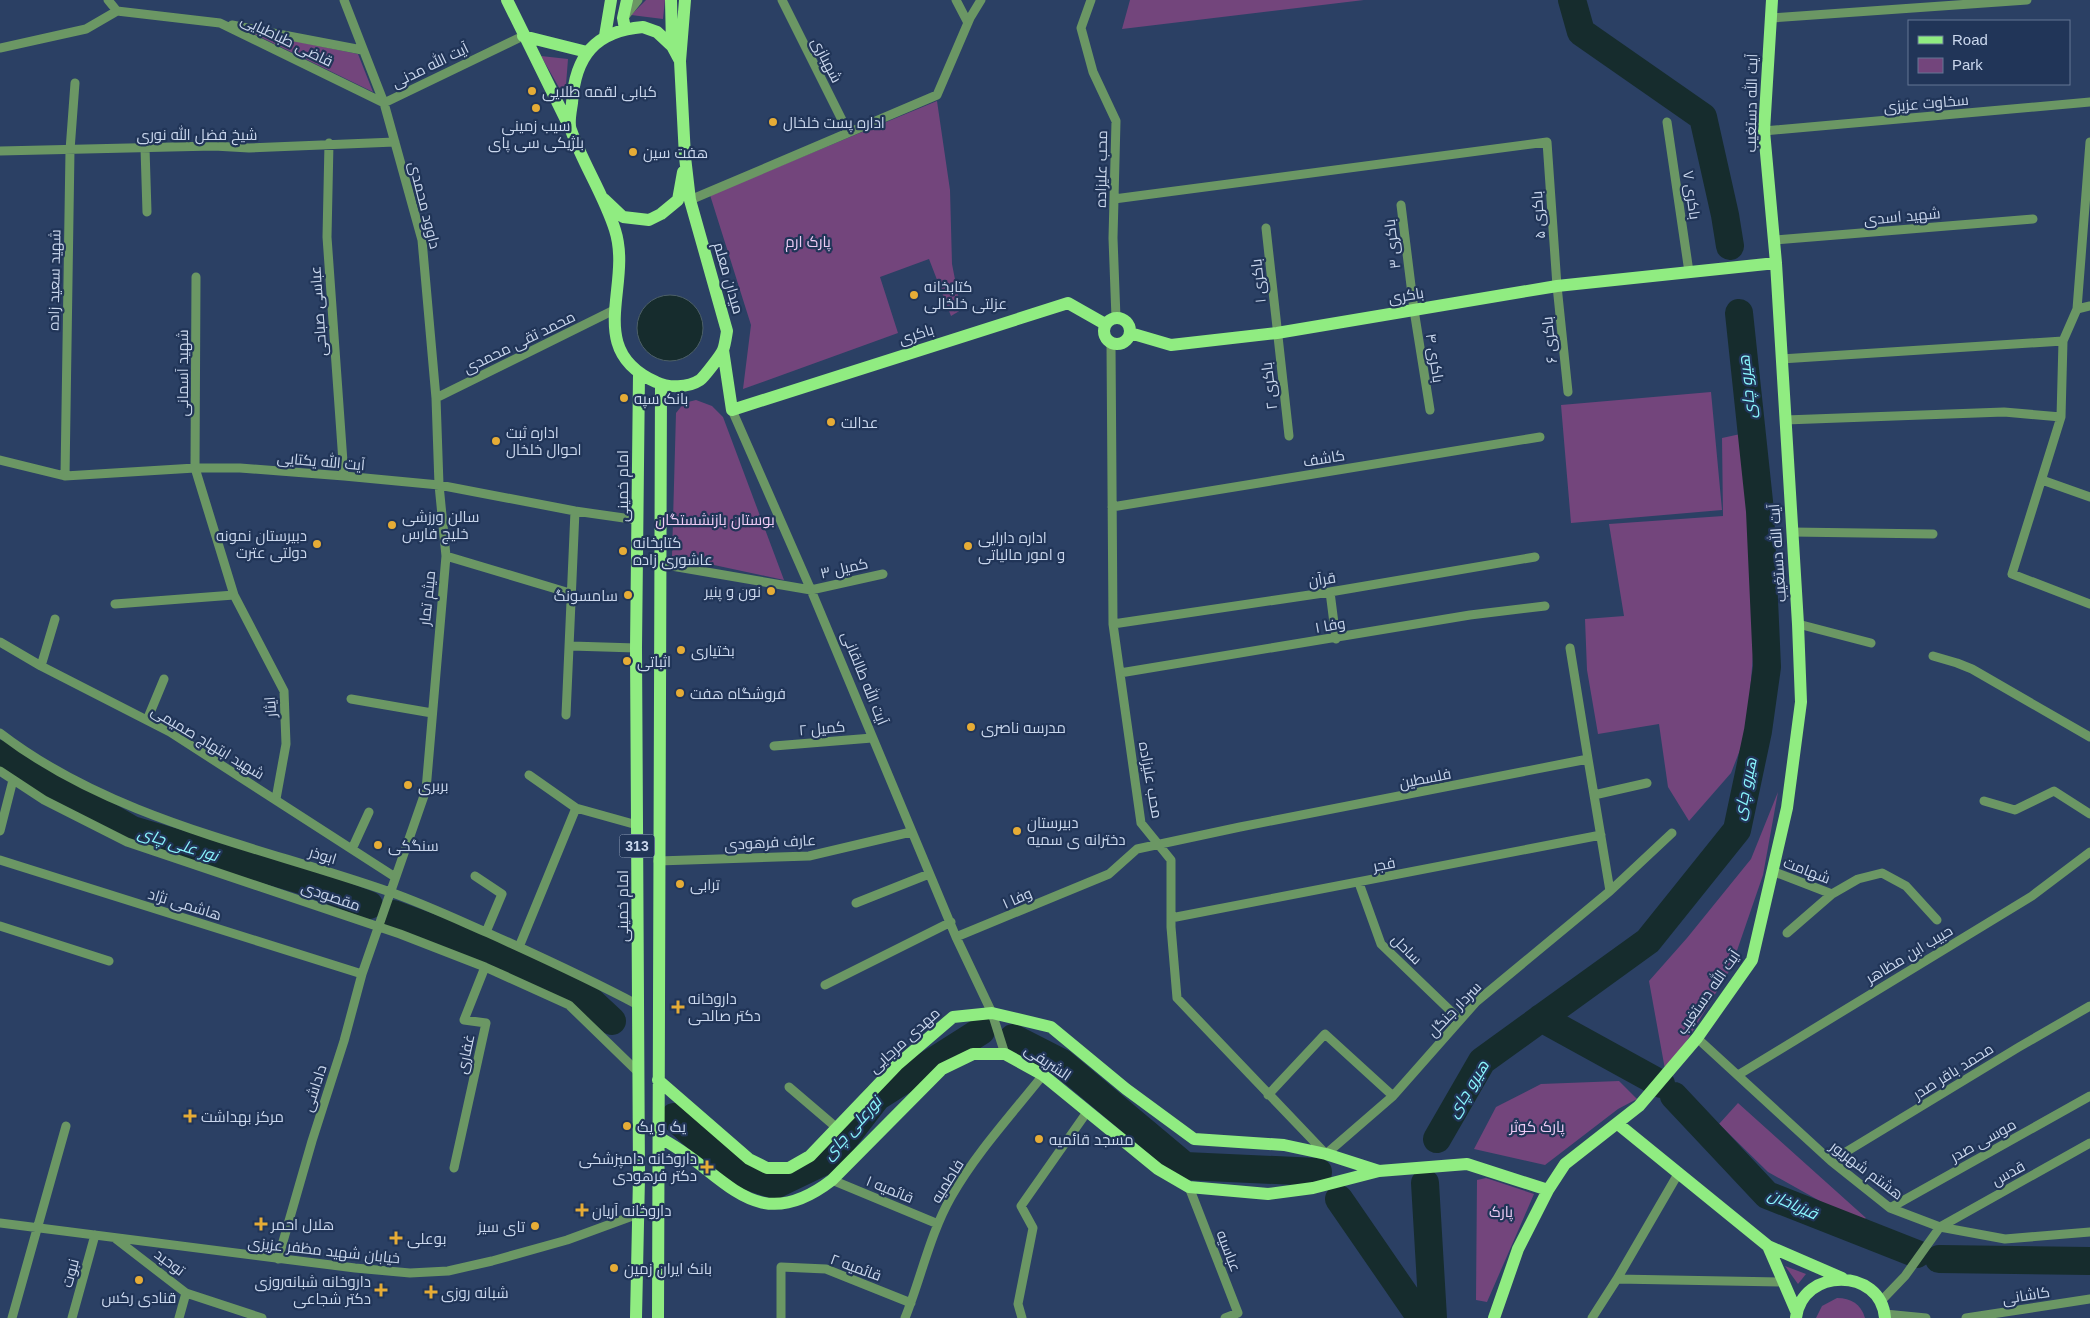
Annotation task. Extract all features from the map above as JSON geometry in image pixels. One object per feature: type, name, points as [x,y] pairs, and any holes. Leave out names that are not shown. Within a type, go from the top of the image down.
[{"type":"main road","points":[[507,0],[523,36],[570,128],[616,231],[620,259],[614,310],[615,332],[623,354],[639,374],[661,384],[679,386],[700,380],[723,350]]},
{"type":"main road","points":[[605,36],[611,0]]},
{"type":"main road","points":[[624,23],[626,0]]},
{"type":"main road","points":[[671,0],[672,46]]},
{"type":"main road","points":[[680,61],[685,0]]},
{"type":"main road","name":"آیت الله دستغیب","points":[[1618,1124],[1639,1106],[1669,1073],[1697,1038],[1752,960],[1787,808],[1801,702],[1776,263],[1764,131],[1772,0]]},
{"type":"main road","name":"میدان معلم","points":[[570,128],[576,76],[587,52],[605,36],[624,23],[657,32],[672,46],[680,61],[685,157],[690,200],[727,332],[723,350]]},
{"type":"main road","points":[[523,36],[587,52]]},
{"type":"main road","points":[[602,198],[624,217],[649,220],[662,214],[678,200],[685,157]]},
{"type":"main road","name":"باکری","points":[[1130,333],[1171,345],[1277,333],[1557,286],[1776,263]]},
{"type":"main road","name":"باکری","points":[[732,410],[1068,303],[1111,321]]},
{"type":"main road","points":[[1111,321],[1126,321],[1130,333],[1126,341],[1120,344],[1111,344],[1103,332],[1111,321]]},
{"type":"main road","name":"آیت الله طالقانی","points":[[723,350],[732,410]]},
{"type":"main road","name":"امام خمینی","points":[[636,1318],[638,1004],[636,648],[639,374]]},
{"type":"main road","name":"313","points":[[658,1318],[661,384]]},
{"type":"main road","name":"مهدی مرجایی","points":[[658,1080],[749,1160],[767,1168],[789,1168],[810,1156],[897,1065],[953,1017],[992,1013],[1051,1026],[1126,1090],[1194,1139],[1284,1145],[1326,1154],[1379,1171]]},
{"type":"main road","name":"الشریفی","points":[[660,1138],[681,1148],[742,1196],[765,1204],[794,1202],[815,1193],[832,1180],[942,1069],[973,1054],[1005,1054],[1043,1075],[1158,1169],[1189,1187],[1268,1194],[1313,1188],[1379,1171]]},
{"type":"main road","points":[[1494,1318],[1518,1249],[1548,1190],[1565,1164],[1618,1124],[1768,1246],[1863,1285],[1881,1301],[1885,1316]]},
{"type":"main road","points":[[1379,1171],[1467,1164],[1548,1190]]},
{"type":"main road","points":[[1768,1246],[1797,1316]]},
{"type":"main road","points":[[1797,1316],[1803,1299],[1813,1288],[1827,1281],[1842,1278]]},
{"type":"street","points":[[0,48],[86,30],[117,11],[108,0]]},
{"type":"street","name":"داوود محمدی","points":[[344,0],[384,103],[393,142],[422,240],[436,398],[439,485]]},
{"type":"street","points":[[624,23],[638,0]]},
{"type":"street","name":"شهبازی","points":[[782,0],[848,132]]},
{"type":"street","points":[[956,0],[968,23]]},
{"type":"street","points":[[690,200],[937,95],[968,23],[981,0]]},
{"type":"street","name":"محب علیزاده","points":[[1091,0],[1081,28],[1093,72],[1116,121],[1111,321]]},
{"type":"street","points":[[1771,18],[2027,0]]},
{"type":"street","name":"قاضی طباطبایی","points":[[117,11],[220,23],[384,103]]},
{"type":"street","points":[[220,23],[362,50]]},
{"type":"street","name":"آیت الله مدنی","points":[[384,103],[523,36]]},
{"type":"street","name":"شهید سعید زاده","points":[[65,476],[70,150],[75,83]]},
{"type":"street","name":"سخاوت عزیزی","points":[[1764,131],[2090,102]]},
{"type":"street","name":"باکری ۷","points":[[1668,122],[1689,272]]},
{"type":"street","name":"شیخ فضل الله نوری","points":[[0,151],[214,146],[249,148],[329,143],[393,142]]},
{"type":"street","name":"باکری ۵","points":[[1114,199],[1547,142],[1557,286]]},
{"type":"street","points":[[2090,142],[2088,207],[2077,309],[2063,341],[2060,417],[2012,574],[2090,604]]},
{"type":"street","name":"عباسی صباحی","points":[[329,143],[327,237],[344,476]]},
{"type":"street","points":[[145,148],[147,212]]},
{"type":"street","name":"باکری ۳","points":[[1402,205],[1414,310]]},
{"type":"street","name":"شهید اسدی","points":[[1774,240],[2032,219]]},
{"type":"street","name":"باکری ۱","points":[[1266,228],[1277,333]]},
{"type":"street","name":"شهید آسمانی","points":[[195,468],[196,277]]},
{"type":"street","name":"باکری ۶","points":[[1557,286],[1568,392]]},
{"type":"street","points":[[2077,309],[2090,306]]},
{"type":"street","name":"محمد تقی محمدی","points":[[436,398],[614,310]]},
{"type":"street","name":"باکری ۴","points":[[1414,310],[1430,410]]},
{"type":"street","name":"باکری ۲","points":[[1277,333],[1289,436]]},
{"type":"street","points":[[1781,359],[2063,341]]},
{"type":"street","name":"محب علیزاده","points":[[1111,344],[1113,624],[1141,823],[1171,860],[1171,918],[1177,998],[1326,1154]]},
{"type":"street","name":"آیت الله طالقانی","points":[[732,410],[811,590],[956,937],[992,1013],[1005,1054]]},
{"type":"street","points":[[1785,420],[2004,412],[2060,417]]},
{"type":"street","name":"کاشف","points":[[1112,506],[1540,438]]},
{"type":"street","name":"آیت الله یکتایی","points":[[0,460],[65,476],[195,468],[240,468],[344,476],[439,485],[575,511],[638,520]]},
{"type":"street","name":"ایثار","points":[[195,468],[234,595],[284,691],[286,744],[276,799]]},
{"type":"street","points":[[2042,480],[2090,497]]},
{"type":"street","name":"میثم تمار","points":[[377,926],[426,790],[446,556],[439,485]]},
{"type":"street","points":[[566,715],[571,646],[575,511]]},
{"type":"street","points":[[1792,532],[1934,534]]},
{"type":"street","points":[[446,556],[573,594]]},
{"type":"street","name":"قرآن","points":[[1113,624],[1330,592],[1535,557]]},
{"type":"street","points":[[660,564],[811,590]]},
{"type":"street","name":"کمیل ۳","points":[[811,590],[883,574]]},
{"type":"street","points":[[1330,592],[1336,638]]},
{"type":"street","points":[[115,604],[234,595]]},
{"type":"street","name":"وفا ۱","points":[[1120,673],[1470,615],[1545,606]]},
{"type":"street","points":[[40,666],[55,619]]},
{"type":"street","points":[[1798,624],[1871,643]]},
{"type":"street","name":"شهید ابتهاج صمیمی","points":[[0,642],[40,666],[170,732],[395,877]]},
{"type":"street","points":[[571,646],[636,648]]},
{"type":"street","points":[[1570,648],[1610,891]]},
{"type":"street","points":[[1933,656],[1957,663],[1972,670],[2090,737]]},
{"type":"street","points":[[147,720],[164,679]]},
{"type":"street","points":[[351,699],[432,713]]},
{"type":"street","name":"ابوذر","points":[[0,733],[84,787],[197,831],[324,869],[390,892],[486,932],[638,1004]]},
{"type":"street","name":"کمیل ۲","points":[[774,746],[872,738]]},
{"type":"street","name":"فلسطین","points":[[1137,850],[1240,827],[1588,759]]},
{"type":"street","name":"مقصودی","points":[[0,771],[44,800],[127,842],[377,926],[485,967],[569,1005],[638,1072]]},
{"type":"street","points":[[529,775],[576,808],[637,824]]},
{"type":"street","points":[[0,831],[12,780]]},
{"type":"street","points":[[1594,796],[1647,783]]},
{"type":"street","points":[[1984,801],[2016,810],[2054,791],[2090,814]]},
{"type":"street","points":[[519,947],[576,808]]},
{"type":"street","points":[[352,849],[369,812]]},
{"type":"street","name":"عارف فرهودی","points":[[658,860],[809,856],[911,832]]},
{"type":"street","name":"سردار جنگل","points":[[1326,1154],[1392,1096],[1476,1002],[1610,891],[1672,833]]},
{"type":"street","name":"فجر","points":[[1171,918],[1601,835]]},
{"type":"street","name":"وفا ۱","points":[[956,937],[1109,874],[1137,850]]},
{"type":"street","name":"حبیب ابن مظاهر","points":[[1738,1075],[2032,896],[2090,852]]},
{"type":"street","name":"هاشمی نژاد","points":[[0,860],[362,974]]},
{"type":"street","name":"شهامت","points":[[1772,871],[1832,894]]},
{"type":"street","name":"شهامت","points":[[1787,933],[1832,894],[1858,879],[1882,873],[1906,886],[1937,920]]},
{"type":"street","points":[[856,903],[929,874]]},
{"type":"street","points":[[475,876],[502,894],[486,932]]},
{"type":"street","name":"ساحل","points":[[1359,883],[1381,944],[1460,1020]]},
{"type":"street","points":[[825,985],[951,922]]},
{"type":"street","points":[[0,926],[109,961]]},
{"type":"street","name":"داداشی","points":[[278,1259],[377,926]]},
{"type":"street","name":"غفاری","points":[[454,1168],[486,1023],[464,1020],[485,967]]},
{"type":"street","name":"محمد باقر صدر","points":[[1831,1161],[2019,1046],[2090,1006]]},
{"type":"street","points":[[1268,1095],[1324,1034],[1392,1096]]},
{"type":"street","name":"هشتم شهریور","points":[[1697,1038],[1831,1161],[1890,1208],[1940,1227],[2005,1239],[2090,1232]]},
{"type":"street","name":"فاطمیه","points":[[905,1318],[938,1224],[952,1196],[988,1144],[1043,1075]]},
{"type":"street","points":[[789,1088],[837,1128]]},
{"type":"street","name":"موسی صدر","points":[[1890,1208],[2090,1096]]},
{"type":"street","points":[[1022,1318],[1018,1304],[1033,1228],[1021,1206],[1087,1112]]},
{"type":"street","points":[[12,1318],[66,1126]]},
{"type":"street","name":"قدس","points":[[1940,1227],[2090,1143]]},
{"type":"street","points":[[1592,1318],[1678,1174]]},
{"type":"street","name":"قائمیه ۱","points":[[832,1180],[938,1224]]},
{"type":"street","name":"عباسیه","points":[[1189,1187],[1238,1315],[1225,1318]]},
{"type":"street","name":"خیابان شهید مظفر عزیزی","points":[[0,1223],[278,1259],[410,1273],[448,1271],[492,1261],[567,1240],[638,1214]]},
{"type":"street","points":[[1881,1301],[1905,1276],[1940,1227]]},
{"type":"street","name":"نبوت","points":[[72,1318],[95,1235]]},
{"type":"street","name":"توحید","points":[[115,1238],[186,1292],[179,1318]]},
{"type":"street","name":"قائمیه ۲","points":[[781,1318],[781,1267],[826,1268],[911,1302]]},
{"type":"street","points":[[1617,1279],[1784,1282]]},
{"type":"street","points":[[186,1292],[262,1318]]},
{"type":"street","name":"کاشانی","points":[[1966,1318],[2090,1299]]},
{"type":"street","points":[[1885,1316],[1926,1318]]},
{"type":"green space","points":[[646,0],[665,0],[663,19],[631,15]]},
{"type":"green space","points":[[1130,0],[1364,0],[1122,29]]},
{"type":"green space","points":[[250,32],[358,54],[373,92]]},
{"type":"green space","points":[[541,56],[568,59],[565,98]]},
{"type":"green space","name":"پارک ارم","points":[[937,101],[950,190],[952,264],[961,310],[951,316],[929,259],[880,277],[898,333],[743,389],[751,325],[710,195]]},
{"type":"green space","points":[[1711,392],[1722,510],[1571,523],[1561,405]]},
{"type":"green space","name":"بوستان بازنشستگان","points":[[696,400],[712,406],[723,417],[784,580],[672,556],[676,413],[684,403]]},
{"type":"green space","points":[[1745,433],[1756,616],[1747,732],[1731,773],[1689,821],[1668,787],[1659,724],[1598,734],[1587,670],[1585,619],[1624,616],[1609,524],[1723,516],[1722,438]]},
{"type":"green space","points":[[1778,792],[1763,875],[1731,968],[1666,1075],[1649,981],[1687,938],[1751,859]]},
{"type":"green space","name":"پارک کوثر","points":[[1619,1081],[1637,1099],[1618,1109],[1545,1165],[1474,1149],[1496,1107],[1541,1084]]},
{"type":"green space","points":[[1738,1103],[1866,1218],[1859,1223],[1768,1172],[1719,1124]]},
{"type":"green space","name":"پارک","points":[[1486,1178],[1534,1194],[1487,1302],[1476,1300],[1477,1180]]},
{"type":"green space","points":[[1785,1266],[1806,1274],[1798,1284]]},
{"type":"green space","points":[[1837,1298],[1847,1299],[1855,1303],[1861,1309],[1865,1318],[1816,1318],[1822,1306]]},
{"type":"shaded area","points":[[670,295],[683,298],[693,305],[700,315],[703,328],[700,341],[693,351],[683,358],[670,361],[657,358],[647,351],[640,341],[637,328],[640,315],[647,305],[657,298]]},
{"type":"waterway","name":"هیرو چای","points":[[1572,0],[1581,32],[1703,117],[1730,246]]},
{"type":"waterway","name":"هیرو چای","points":[[1437,1139],[1482,1061],[1648,941],[1737,830],[1758,731],[1767,667],[1760,511],[1739,313]]},
{"type":"waterway","name":"نور علی چای","points":[[0,754],[132,830],[308,882],[369,905]]},
{"type":"waterway","points":[[393,914],[455,937],[583,994],[612,1021]]},
{"type":"waterway","points":[[1541,1018],[1661,1084]]},
{"type":"waterway","name":"نورعلی چای","points":[[674,1117],[735,1172],[775,1185],[829,1159],[877,1097],[981,1031]]},
{"type":"waterway","points":[[1013,1038],[1062,1063],[1185,1166],[1318,1172]]},
{"type":"waterway","name":"قیزباخان","points":[[1674,1096],[1767,1195],[1917,1254]]},
{"type":"waterway","name":"هیرو چای","points":[[1425,1183],[1433,1318]]},
{"type":"waterway","points":[[1339,1199],[1421,1318]]},
{"type":"waterway","name":"قیزباخان","points":[[1939,1259],[2090,1261]]},
{"type":"place","name":"کبابی لقمه طلایی","points":[[532,91]]},
{"type":"place","name":"سیب زمینی بلژیکی سی پای","points":[[536,108]]},
{"type":"place","name":"اداره پست خلخال","points":[[773,122]]},
{"type":"place","name":"هفت سین","points":[[633,152]]},
{"type":"place","name":"کتابخانه عزلتی خلخالی","points":[[914,295]]},
{"type":"place","name":"بانک سپه","points":[[624,398]]},
{"type":"place","name":"عدالت","points":[[831,422]]},
{"type":"place","name":"اداره ثبت احوال خلخال","points":[[496,441]]},
{"type":"place","name":"سالن ورزشی خلیج فارس","points":[[392,525]]},
{"type":"place","name":"دبیرستان نمونه دولتی عترت","points":[[317,544]]},
{"type":"place","name":"اداره دارایی و امور مالیاتی","points":[[968,546]]},
{"type":"place","name":"کتابخانه عاشوری زاده","points":[[623,551]]},
{"type":"place","name":"نون و پنیر","points":[[771,591]]},
{"type":"place","name":"سامسونگ","points":[[628,595]]},
{"type":"place","name":"بختیاری","points":[[681,650]]},
{"type":"place","name":"اثباتی","points":[[627,661]]},
{"type":"place","name":"فروشگاه هفت","points":[[680,693]]},
{"type":"place","name":"مدرسه ناصری","points":[[971,727]]},
{"type":"place","name":"بربری","points":[[408,785]]},
{"type":"place","name":"دبیرستان دخترانه ی سمیه","points":[[1017,831]]},
{"type":"place","name":"سنگکی","points":[[378,845]]},
{"type":"place","name":"ترابی","points":[[680,884]]},
{"type":"place","name":"داروخانه دکتر صالحی","points":[[678,1007]]},
{"type":"place","name":"مرکز بهداشت","points":[[190,1116]]},
{"type":"place","name":"یک و یک","points":[[627,1126]]},
{"type":"place","name":"مسجد قائمیه","points":[[1039,1139]]},
{"type":"place","name":"داروخانه دامپزشکی دکتر فرهودی","points":[[707,1167]]},
{"type":"place","name":"داروخانه آریان","points":[[582,1210]]},
{"type":"place","name":"هلال احمر","points":[[261,1224]]},
{"type":"place","name":"تای سیز","points":[[535,1226]]},
{"type":"place","name":"بوعلی","points":[[396,1238]]},
{"type":"place","name":"بانک ایران زمین","points":[[614,1268]]},
{"type":"place","name":"قنادی رکس","points":[[139,1280]]},
{"type":"place","name":"داروخانه شبانه‌روزی دکتر شجاعی","points":[[381,1290]]},
{"type":"place","name":"شبانه روزی","points":[[431,1292]]}]
